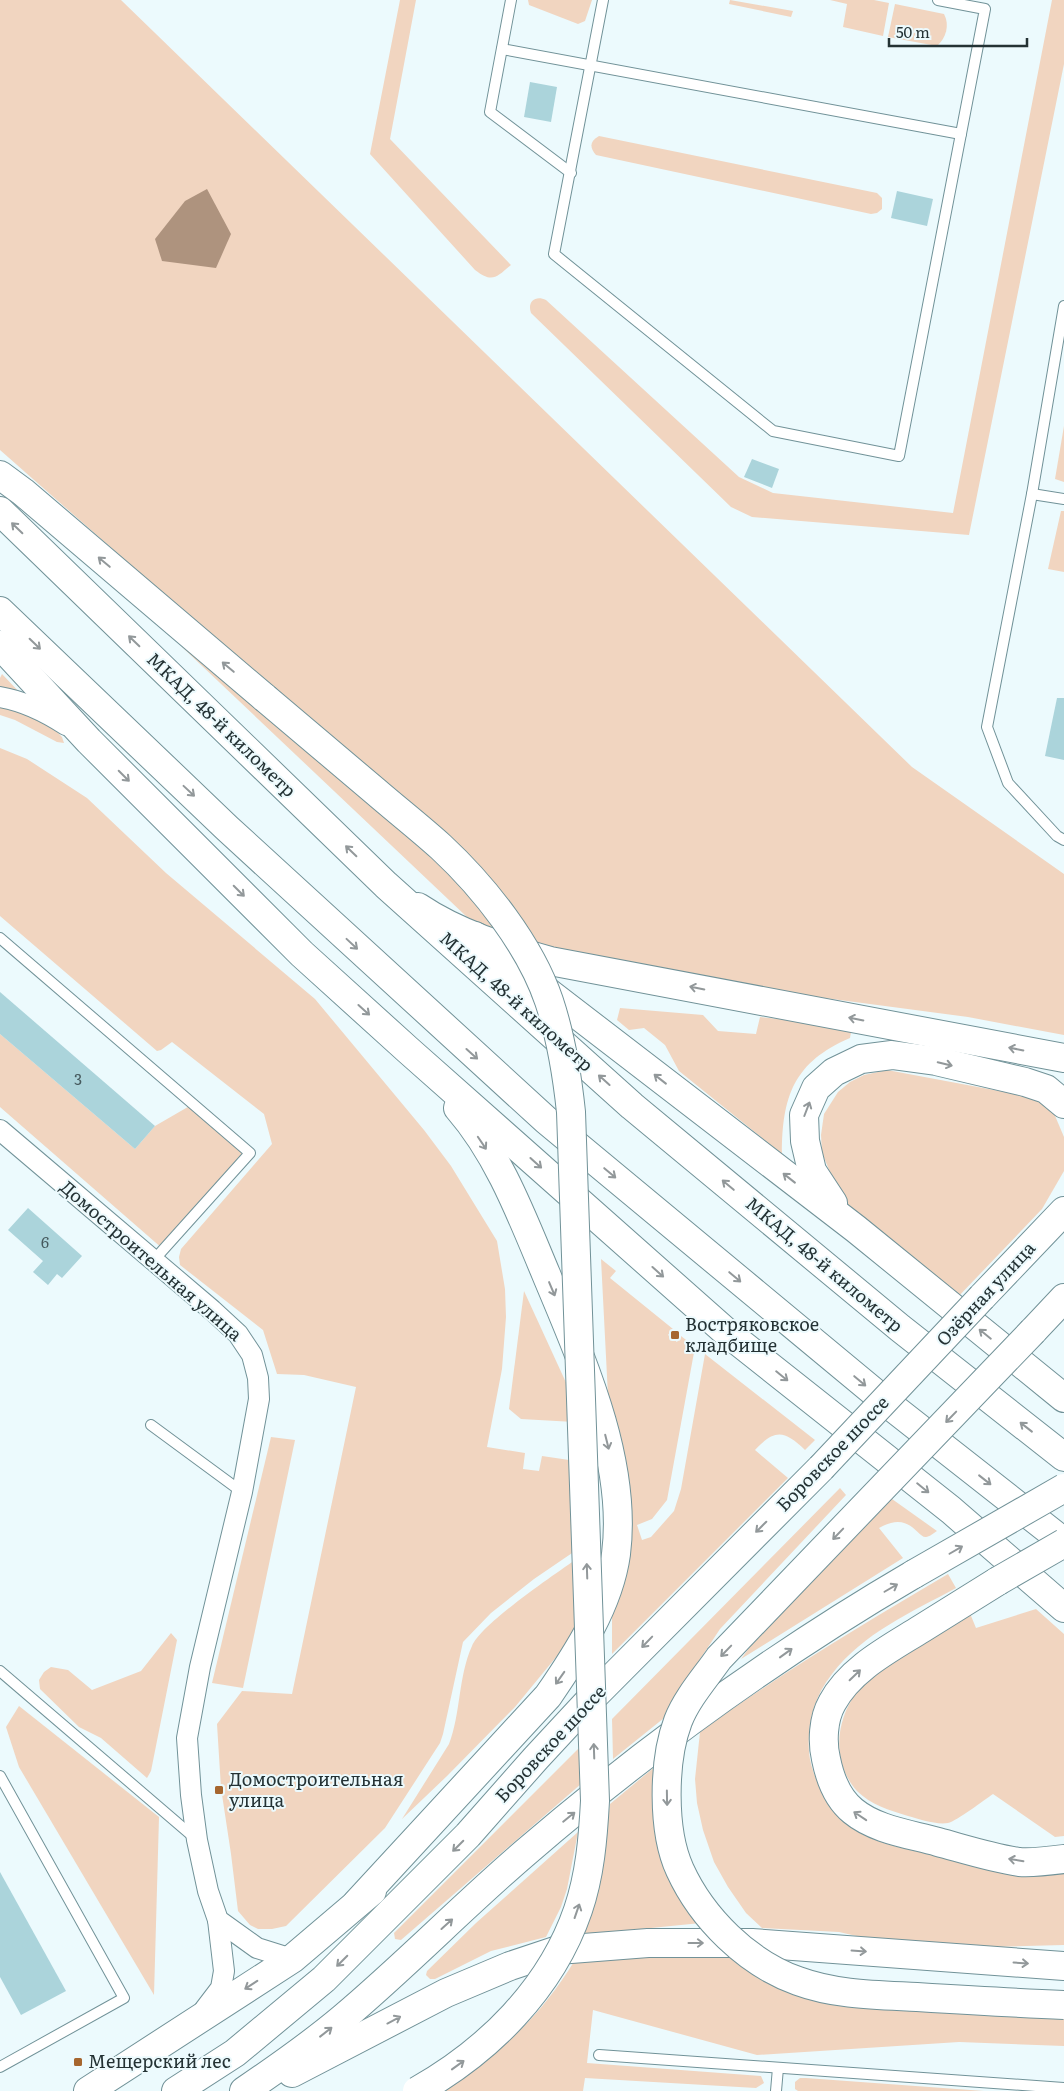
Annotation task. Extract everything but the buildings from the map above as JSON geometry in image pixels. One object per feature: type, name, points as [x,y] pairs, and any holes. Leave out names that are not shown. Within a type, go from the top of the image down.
[{"type":"main road","points":[[0,475],[442,848],[481,890],[512,931],[534,968],[548,1000],[561,1045],[568,1077],[571,1112],[595,1801],[587,1876],[578,1909],[567,1935],[546,1974],[528,2000],[500,2030],[464,2060],[417,2091]]},
{"type":"main road","name":"МКАД, 48-й километр","points":[[0,511],[386,885],[632,1106],[900,1328],[1064,1457]]},
{"type":"main road","points":[[0,610],[227,828],[546,1120],[892,1407],[1064,1542],[873,1659],[851,1679],[831,1704],[824,1728],[824,1750],[829,1772],[838,1794],[852,1810],[867,1820],[886,1828],[1019,1862],[1064,1859]]},
{"type":"main road","points":[[0,645],[90,741],[302,954],[408,1050],[725,1331],[951,1510],[1064,1608]]},
{"type":"main road","points":[[386,885],[424,911],[475,936],[504,947],[550,960],[1064,1058]]},
{"type":"main road","points":[[475,936],[856,1229],[1064,1398]]},
{"type":"main road","points":[[357,1903],[554,1688],[570,1664],[609,1584],[616,1554],[618,1526],[616,1494],[608,1444],[594,1396],[577,1348],[515,1200],[490,1155],[461,1112],[408,1050]]},
{"type":"main road","points":[[856,1229],[826,1195],[812,1171],[805,1142],[804,1115],[816,1088],[834,1072],[861,1059],[892,1055],[936,1062],[1025,1082],[1046,1089],[1064,1104]]},
{"type":"main road","name":"Озёрная улица","points":[[907,1377],[1064,1211]]},
{"type":"main road","points":[[1064,1298],[719,1658],[696,1690],[678,1721],[667,1770],[667,1821],[679,1868],[698,1902],[727,1936],[758,1960],[797,1981],[838,1992],[1064,2005]]},
{"type":"main road","name":"Боровское шоссе","points":[[176,2091],[235,2053],[324,1978],[468,1836],[536,1758],[675,1613],[821,1468],[907,1377]]},
{"type":"main road","points":[[244,2091],[277,2069],[343,2018],[526,1852],[647,1754],[797,1645],[914,1574],[1064,1488]]},
{"type":"main road","points":[[88,2091],[292,1959],[357,1903],[536,1758]]},
{"type":"main road","points":[[258,2091],[446,1993],[510,1966],[558,1950],[648,1943],[752,1943],[1064,1966]]},
{"type":"street","points":[[0,698],[17,700],[36,708],[90,741]]},
{"type":"street","name":"Домостроительная улица","points":[[0,1130],[231,1328],[252,1354],[258,1378],[259,1399],[242,1492],[203,1650],[187,1738],[190,1795],[197,1840],[208,1891],[218,1920],[224,1971],[222,1988],[196,2022]]},
{"type":"street","points":[[218,1920],[257,1948],[292,1959]]},
{"type":"lane","points":[[511,0],[490,112],[571,173]]},
{"type":"lane","points":[[603,0],[554,254],[773,431],[900,456],[985,9],[938,0]]},
{"type":"lane","points":[[502,49],[961,134]]},
{"type":"lane","points":[[1064,306],[1062,335],[987,727],[1008,783],[1057,836],[1064,840]]},
{"type":"lane","points":[[1032,494],[1064,499]]},
{"type":"lane","points":[[0,938],[250,1153],[153,1261]]},
{"type":"lane","points":[[151,1425],[242,1492]]},
{"type":"lane","points":[[0,1671],[197,1840]]},
{"type":"lane","points":[[0,1776],[124,1998],[0,2067]]},
{"type":"lane","points":[[598,2055],[1064,2088]]},
{"type":"lane","points":[[776,2091],[778,2068]]},
{"type":"shaded area","points":[[0,0],[121,0],[912,767],[1064,874],[1064,1035],[968,1017],[817,997],[612,984],[505,942],[468,918],[182,647],[200,626],[0,450]]},
{"type":"shaded area","points":[[400,0],[416,0],[390,139],[511,265],[498,276],[486,277],[475,270],[370,154]]},
{"type":"shaded area","points":[[528,0],[592,0],[585,21],[578,24],[529,5]]},
{"type":"shaded area","points":[[730,0],[793,11],[791,17],[729,4]]},
{"type":"shaded area","points":[[830,0],[874,0],[889,3],[883,36],[843,27],[847,4]]},
{"type":"shaded area","points":[[1052,0],[1064,0],[1064,64],[969,535],[752,517],[731,507],[531,313],[530,306],[533,300],[538,298],[546,300],[739,477],[773,493],[953,513]]},
{"type":"shaded area","points":[[895,4],[944,14],[947,27],[940,43],[937,46],[888,37]]},
{"type":"shaded area","points":[[599,136],[877,193],[882,198],[882,209],[877,213],[871,214],[596,155],[591,144]]},
{"type":"shaded area","points":[[207,189],[231,234],[216,268],[162,261],[155,239],[185,201]]},
{"type":"shaded area","points":[[1064,426],[1064,482],[1055,479]]},
{"type":"shaded area","points":[[1061,511],[1064,511],[1064,572],[1048,569]]},
{"type":"shaded area","points":[[2,674],[62,737],[64,743],[57,742],[15,720],[0,715],[0,678]]},
{"type":"shaded area","points":[[0,748],[27,759],[87,798],[166,873],[315,999],[424,1130],[451,1166],[497,1241],[505,1289],[506,1317],[502,1369],[487,1447],[525,1453],[523,1469],[539,1471],[542,1456],[576,1461],[578,1549],[534,1579],[491,1613],[463,1642],[440,1743],[385,1828],[286,1926],[258,1929],[250,1925],[238,1911],[221,1788],[217,1724],[242,1691],[292,1694],[356,1387],[304,1375],[277,1374],[263,1330],[180,1265],[181,1249],[272,1144],[264,1114],[172,1042],[157,1051],[0,916]]},
{"type":"shaded area","points":[[620,1008],[703,1015],[718,1031],[756,1034],[760,1017],[852,1027],[850,1038],[831,1047],[816,1058],[795,1083],[785,1115],[782,1154],[679,1071],[665,1045],[644,1028],[629,1030],[617,1020]]},
{"type":"shaded area","points":[[0,1034],[135,1149],[155,1126],[193,1104],[250,1153],[163,1249],[0,1107]]},
{"type":"shaded area","points":[[887,1070],[1036,1098],[1053,1111],[1064,1137],[1064,1171],[1042,1209],[957,1298],[862,1220],[840,1196],[822,1153],[821,1135],[824,1114],[838,1092],[850,1082],[864,1075]]},
{"type":"shaded area","points":[[601,1259],[616,1271],[610,1278],[673,1329],[668,1335],[677,1342],[681,1336],[695,1347],[667,1500],[652,1519],[637,1525],[642,1540],[651,1537],[674,1511],[681,1489],[705,1354],[815,1440],[805,1450],[798,1443],[785,1436],[774,1435],[755,1450],[788,1478],[612,1654],[612,1616],[622,1578],[610,1435]]},
{"type":"shaded area","points":[[524,1291],[574,1400],[574,1422],[521,1419],[509,1409]]},
{"type":"shaded area","points":[[271,1437],[295,1440],[243,1688],[212,1683]]},
{"type":"shaded area","points":[[840,1488],[846,1495],[720,1629],[681,1688],[674,1710],[613,1759],[612,1719]]},
{"type":"shaded area","points":[[892,1499],[937,1531],[926,1537],[911,1526],[898,1522],[879,1528],[903,1558],[741,1659],[752,1644]]},
{"type":"shaded area","points":[[578,1558],[580,1628],[515,1707],[402,1819],[449,1744],[456,1720],[467,1658],[478,1637],[503,1613]]},
{"type":"shaded area","points":[[948,1574],[956,1588],[873,1635],[844,1660],[832,1674],[816,1701],[809,1731],[809,1752],[814,1774],[826,1798],[842,1819],[860,1833],[884,1843],[1021,1873],[1064,1870],[1064,1945],[989,1947],[900,1946],[839,1932],[762,1928],[746,1913],[728,1887],[714,1862],[703,1830],[697,1803],[695,1779],[700,1732],[822,1650]]},
{"type":"shaded area","points":[[1036,1609],[1064,1634],[1064,1836],[1055,1837],[993,1794],[971,1810],[948,1823],[922,1820],[887,1809],[862,1796],[849,1780],[843,1768],[839,1742],[840,1729],[844,1717],[849,1704],[860,1687],[877,1672],[969,1611],[976,1628]]},
{"type":"shaded area","points":[[171,1633],[177,1640],[151,1771],[147,1778],[101,1738],[79,1727],[40,1689],[39,1680],[44,1672],[51,1667],[68,1670],[92,1690],[141,1671]]},
{"type":"shaded area","points":[[19,1706],[159,1817],[154,1995],[19,1767],[6,1727]]},
{"type":"shaded area","points":[[581,1746],[581,1784],[401,1940],[395,1939],[394,1933]]},
{"type":"shaded area","points":[[663,1760],[662,1789],[711,1922],[581,1935],[602,1866],[610,1804]]},
{"type":"shaded area","points":[[578,1832],[567,1889],[561,1907],[546,1937],[491,1951],[435,1979],[430,1979],[426,1975],[427,1971],[476,1923]]},
{"type":"shaded area","points":[[647,1956],[749,1958],[759,1966],[1064,2017],[1064,2046],[959,2042],[757,2055],[593,2010],[587,2063],[761,2076],[764,2083],[756,2088],[585,2078],[583,2091],[444,2091],[483,2063],[533,2017],[575,1960]]},
{"type":"shaded area","points":[[800,2078],[984,2091],[798,2091],[795,2089],[795,2082]]},
{"type":"place","name":"Востряковское кладбище","points":[[675,1335]]},
{"type":"place","name":"Домостроительная улица","points":[[219,1790]]},
{"type":"place","name":"Мещерский лес","points":[[78,2062]]}]
